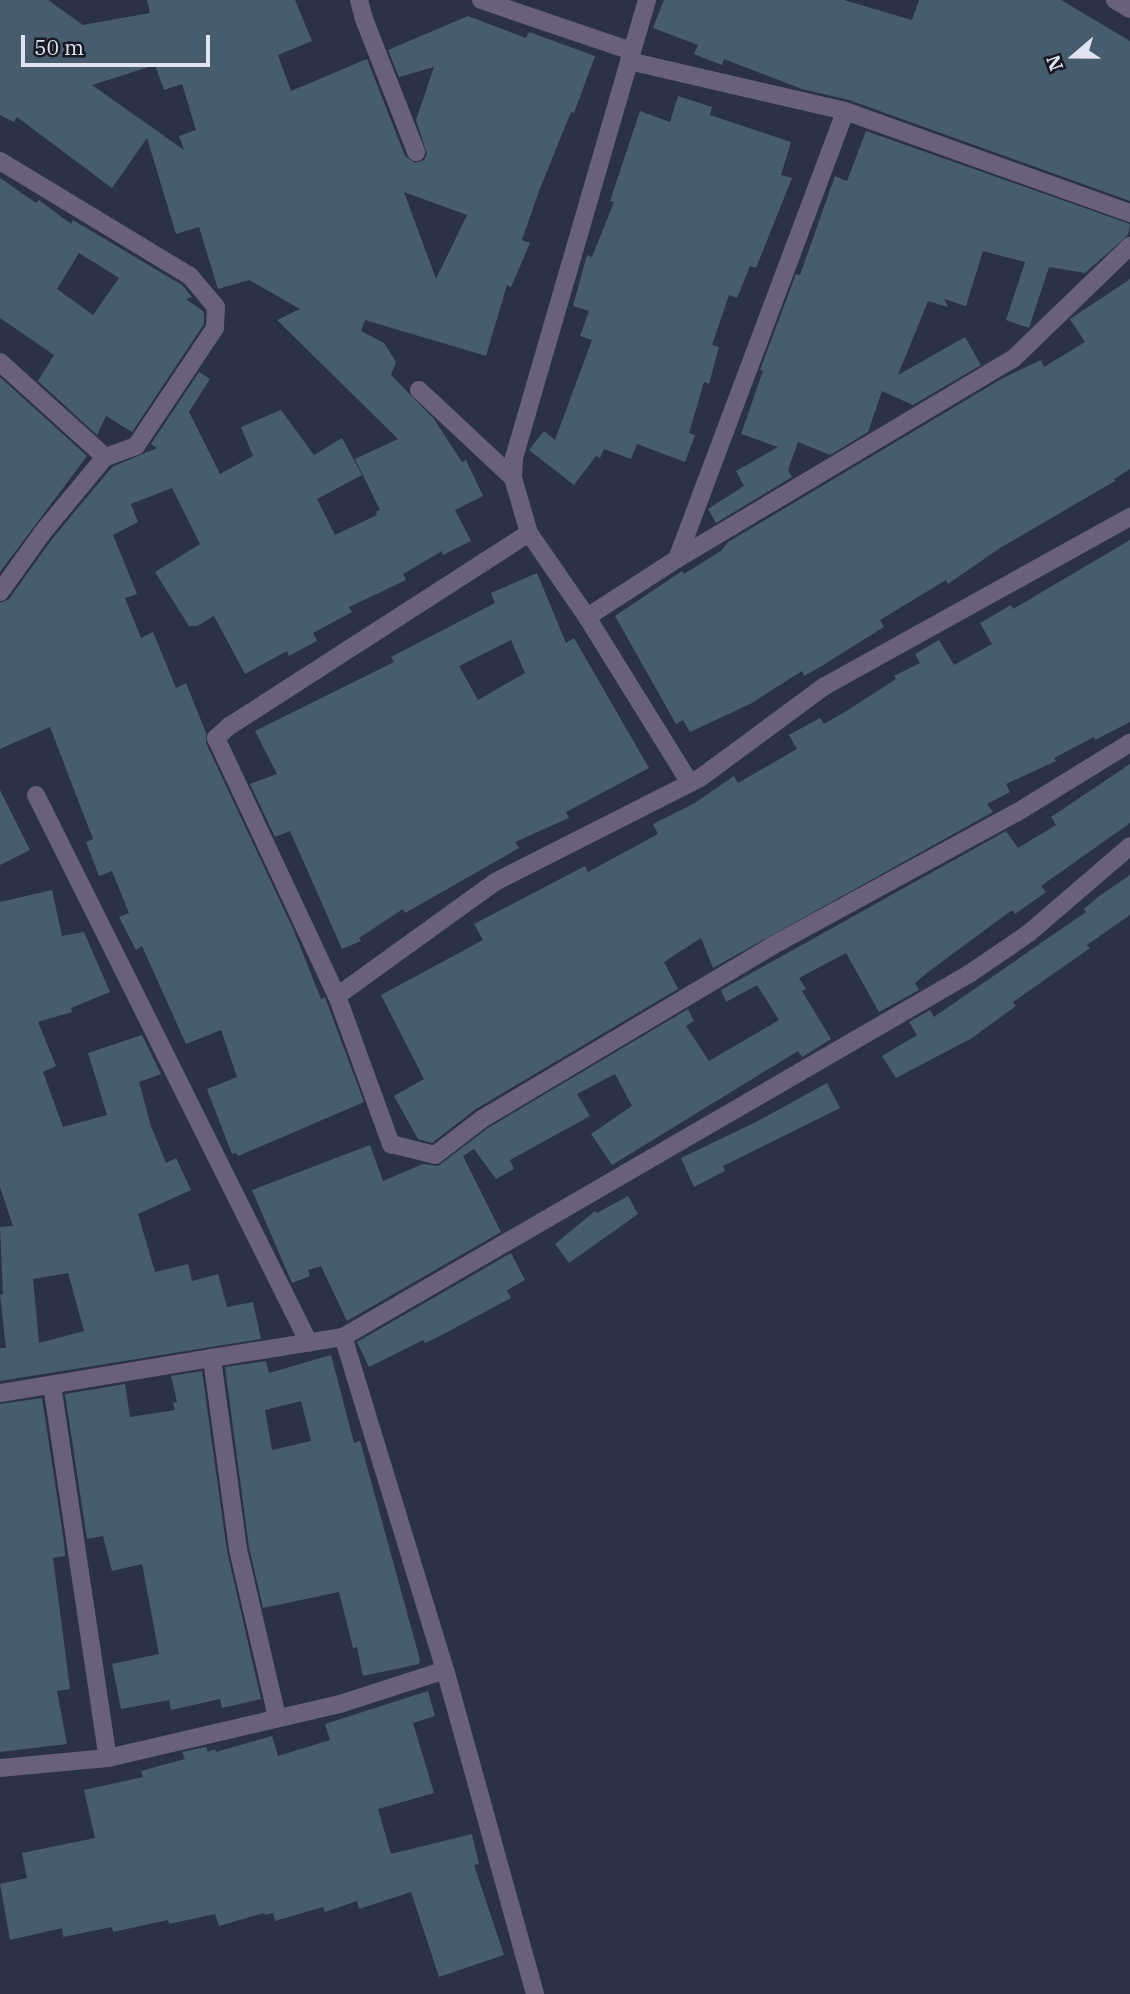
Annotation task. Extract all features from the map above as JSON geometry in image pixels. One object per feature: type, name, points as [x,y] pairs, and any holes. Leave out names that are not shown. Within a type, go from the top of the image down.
[{"type":"street","points":[[359,0],[416,152]]},
{"type":"street","points":[[481,0],[631,56],[845,111],[1130,213]]},
{"type":"street","points":[[647,0],[514,458],[513,478],[529,533],[587,617],[690,783]]},
{"type":"street","points":[[1115,0],[1130,9]]},
{"type":"street","points":[[677,559],[845,111]]},
{"type":"street","points":[[0,161],[190,276],[216,307],[215,328],[136,446],[105,457],[43,532],[0,592]]},
{"type":"street","points":[[587,617],[677,559],[1013,359],[1130,246]]},
{"type":"street","points":[[0,362],[105,457]]},
{"type":"street","points":[[419,390],[513,478]]},
{"type":"street","points":[[337,996],[495,882],[690,783],[825,686],[1130,517]]},
{"type":"street","points":[[529,533],[241,719],[216,738],[337,996],[391,1144],[435,1154],[482,1119],[779,942],[1016,813],[1130,743]]},
{"type":"street","points":[[36,795],[309,1342]]},
{"type":"street","points":[[0,1393],[343,1337],[969,974],[1029,933],[1130,846]]},
{"type":"street","points":[[343,1337],[445,1671],[535,1994]]},
{"type":"street","points":[[212,1358],[238,1549],[276,1717]]},
{"type":"street","points":[[51,1385],[108,1758]]},
{"type":"street","points":[[0,1768],[108,1758],[340,1703],[445,1671]]},
{"type":"building","points":[[0,0],[48,0],[83,25],[150,13],[147,0],[295,0],[312,41],[278,55],[291,91],[367,59],[405,156],[415,163],[424,160],[427,154],[416,120],[434,67],[399,77],[388,50],[468,16],[526,38],[529,32],[595,56],[574,113],[571,112],[539,191],[522,240],[530,243],[511,287],[507,285],[486,356],[365,320],[361,331],[384,343],[396,362],[391,375],[434,419],[462,462],[466,460],[483,496],[455,510],[471,541],[443,555],[442,551],[403,574],[406,580],[349,607],[352,612],[313,633],[317,641],[289,656],[287,651],[245,674],[214,616],[197,626],[189,626],[155,572],[200,544],[172,488],[131,504],[138,522],[113,535],[137,594],[125,598],[141,638],[153,632],[176,688],[186,683],[206,733],[206,743],[294,931],[321,999],[325,997],[364,1102],[238,1156],[236,1153],[232,1154],[207,1089],[237,1077],[221,1030],[186,1044],[142,946],[136,950],[119,917],[129,913],[112,871],[99,876],[86,842],[93,839],[50,727],[0,749],[0,603],[9,599],[52,539],[112,467],[157,448],[151,444],[199,372],[210,379],[189,412],[220,474],[253,456],[241,427],[281,410],[314,455],[342,438],[362,475],[317,499],[335,535],[377,515],[376,512],[380,510],[355,459],[398,439],[277,320],[300,309],[249,280],[218,289],[199,227],[176,234],[147,138],[112,188],[17,117],[14,122],[0,115]],"holes":[[[155,65],[164,90],[182,84],[196,130],[179,136],[184,150],[92,85]],[[404,192],[467,215],[436,279]]]},
{"type":"building","points":[[664,0],[844,0],[912,20],[919,0],[1061,0],[1130,41],[1130,201],[849,100],[802,89],[724,59],[722,65],[694,54],[698,45],[653,28]]},
{"type":"building","points":[[678,96],[712,107],[710,115],[791,142],[781,175],[792,178],[756,268],[750,266],[737,298],[729,295],[712,345],[719,347],[709,384],[704,382],[689,433],[695,435],[685,462],[637,444],[631,459],[604,449],[600,458],[596,456],[574,485],[529,450],[544,431],[555,440],[592,340],[580,336],[589,311],[573,306],[587,255],[592,257],[614,202],[610,201],[640,111],[670,122]]},
{"type":"building","points":[[866,131],[1130,224],[1128,235],[1085,273],[1049,267],[1029,328],[1006,320],[1025,262],[983,251],[966,306],[944,299],[948,307],[928,301],[898,375],[965,337],[981,365],[913,405],[882,391],[868,432],[830,455],[798,442],[788,470],[792,477],[716,523],[708,509],[744,486],[736,471],[778,447],[741,434],[763,371],[760,370],[796,274],[800,275],[835,176],[847,181]]},
{"type":"building","points":[[0,178],[36,203],[39,200],[71,224],[73,220],[182,285],[192,297],[186,299],[204,312],[204,324],[132,432],[106,416],[97,435],[38,381],[54,355],[0,318]],"holes":[[[79,253],[119,278],[93,315],[57,289]]]},
{"type":"building","points":[[1130,279],[1130,469],[1114,479],[1115,481],[1000,548],[948,584],[946,580],[880,620],[884,627],[815,670],[804,676],[802,671],[752,703],[690,732],[683,720],[676,724],[615,616],[682,571],[684,574],[721,551],[728,542],[1003,378],[1041,360],[1044,367],[1085,342],[1070,319]]},
{"type":"building","points":[[0,377],[87,456],[0,572]]},
{"type":"building","points":[[1130,540],[1130,722],[1095,740],[1094,737],[1054,758],[1056,761],[1006,784],[1010,792],[987,804],[993,812],[713,968],[701,938],[664,962],[678,989],[476,1109],[432,1143],[418,1139],[394,1096],[424,1079],[381,995],[483,940],[474,924],[585,866],[588,872],[658,834],[653,824],[695,803],[734,776],[738,783],[797,749],[789,735],[820,718],[824,724],[848,710],[896,679],[894,676],[920,663],[915,654],[939,640],[954,665],[992,644],[980,623],[1011,605],[1013,609]]},
{"type":"building","points":[[537,573],[566,643],[574,638],[649,768],[566,812],[569,818],[515,842],[519,848],[405,913],[403,909],[359,938],[361,941],[342,949],[290,831],[275,837],[250,784],[277,774],[255,731],[394,662],[391,657],[495,603],[491,593]],"holes":[[[511,640],[525,673],[478,700],[459,666]]]},
{"type":"building","points":[[1130,764],[1130,823],[1041,886],[1046,892],[1015,914],[1012,910],[928,972],[915,983],[919,990],[879,1012],[846,953],[799,978],[806,989],[802,991],[831,1039],[802,1057],[798,1051],[612,1165],[591,1134],[632,1106],[615,1074],[577,1094],[590,1116],[510,1160],[514,1169],[496,1179],[474,1149],[463,1156],[501,1232],[347,1321],[321,1266],[308,1270],[310,1276],[292,1283],[252,1190],[370,1145],[383,1181],[423,1164],[438,1166],[488,1128],[688,1009],[694,1021],[686,1026],[709,1061],[779,1020],[757,985],[726,1002],[721,990],[1006,831],[1018,848],[1056,825],[1051,817]]},
{"type":"building","points":[[0,790],[30,850],[0,865]]},
{"type":"building","points":[[1130,875],[1130,915],[1087,945],[1090,948],[1013,1002],[1016,1006],[972,1038],[896,1078],[882,1056],[917,1035],[909,1022],[930,1010],[934,1017],[1086,912],[1084,909],[1098,897]]},
{"type":"building","points":[[52,890],[62,936],[84,932],[110,992],[71,1008],[72,1012],[38,1022],[56,1066],[43,1072],[63,1127],[107,1115],[88,1053],[142,1035],[161,1074],[139,1082],[151,1126],[166,1163],[176,1158],[191,1190],[138,1214],[155,1272],[188,1264],[192,1281],[218,1274],[227,1307],[253,1302],[261,1339],[0,1381],[0,1348],[6,1348],[0,1295],[3,1294],[0,1227],[13,1226],[0,1187],[0,902]],"holes":[[[68,1273],[84,1331],[39,1343],[33,1279]]]},
{"type":"building","points":[[827,1083],[840,1108],[723,1166],[725,1171],[694,1187],[681,1158],[756,1122]]},
{"type":"building","points":[[628,1196],[638,1214],[569,1263],[555,1244],[595,1211],[597,1213]]},
{"type":"building","points":[[511,1253],[525,1280],[507,1290],[511,1298],[438,1337],[425,1343],[423,1340],[369,1367],[357,1342]]},
{"type":"building","points":[[331,1355],[354,1443],[360,1441],[419,1664],[363,1676],[357,1647],[353,1648],[339,1592],[263,1608],[249,1547],[225,1367],[266,1361],[269,1373]],"holes":[[[301,1401],[311,1441],[272,1450],[265,1410]]]},
{"type":"building","points":[[202,1371],[227,1551],[261,1699],[222,1708],[220,1699],[171,1710],[169,1700],[121,1709],[112,1664],[159,1654],[142,1564],[112,1571],[103,1536],[87,1539],[65,1394],[125,1384],[130,1417],[175,1410],[173,1403],[177,1402],[171,1376]]},
{"type":"building","points":[[42,1398],[64,1542],[65,1556],[53,1558],[70,1689],[57,1691],[67,1744],[0,1752],[0,1404]]},
{"type":"building","points":[[428,1691],[435,1716],[413,1723],[434,1793],[378,1809],[391,1854],[472,1834],[479,1864],[474,1865],[504,1955],[439,1977],[411,1892],[359,1909],[357,1901],[325,1912],[323,1907],[275,1921],[273,1913],[264,1913],[219,1926],[215,1914],[169,1924],[168,1920],[113,1932],[112,1927],[63,1937],[62,1928],[10,1940],[0,1884],[27,1878],[22,1853],[95,1838],[84,1790],[143,1777],[141,1771],[185,1759],[182,1752],[206,1747],[208,1752],[215,1749],[216,1752],[272,1736],[278,1756],[330,1740],[325,1724]]}]
